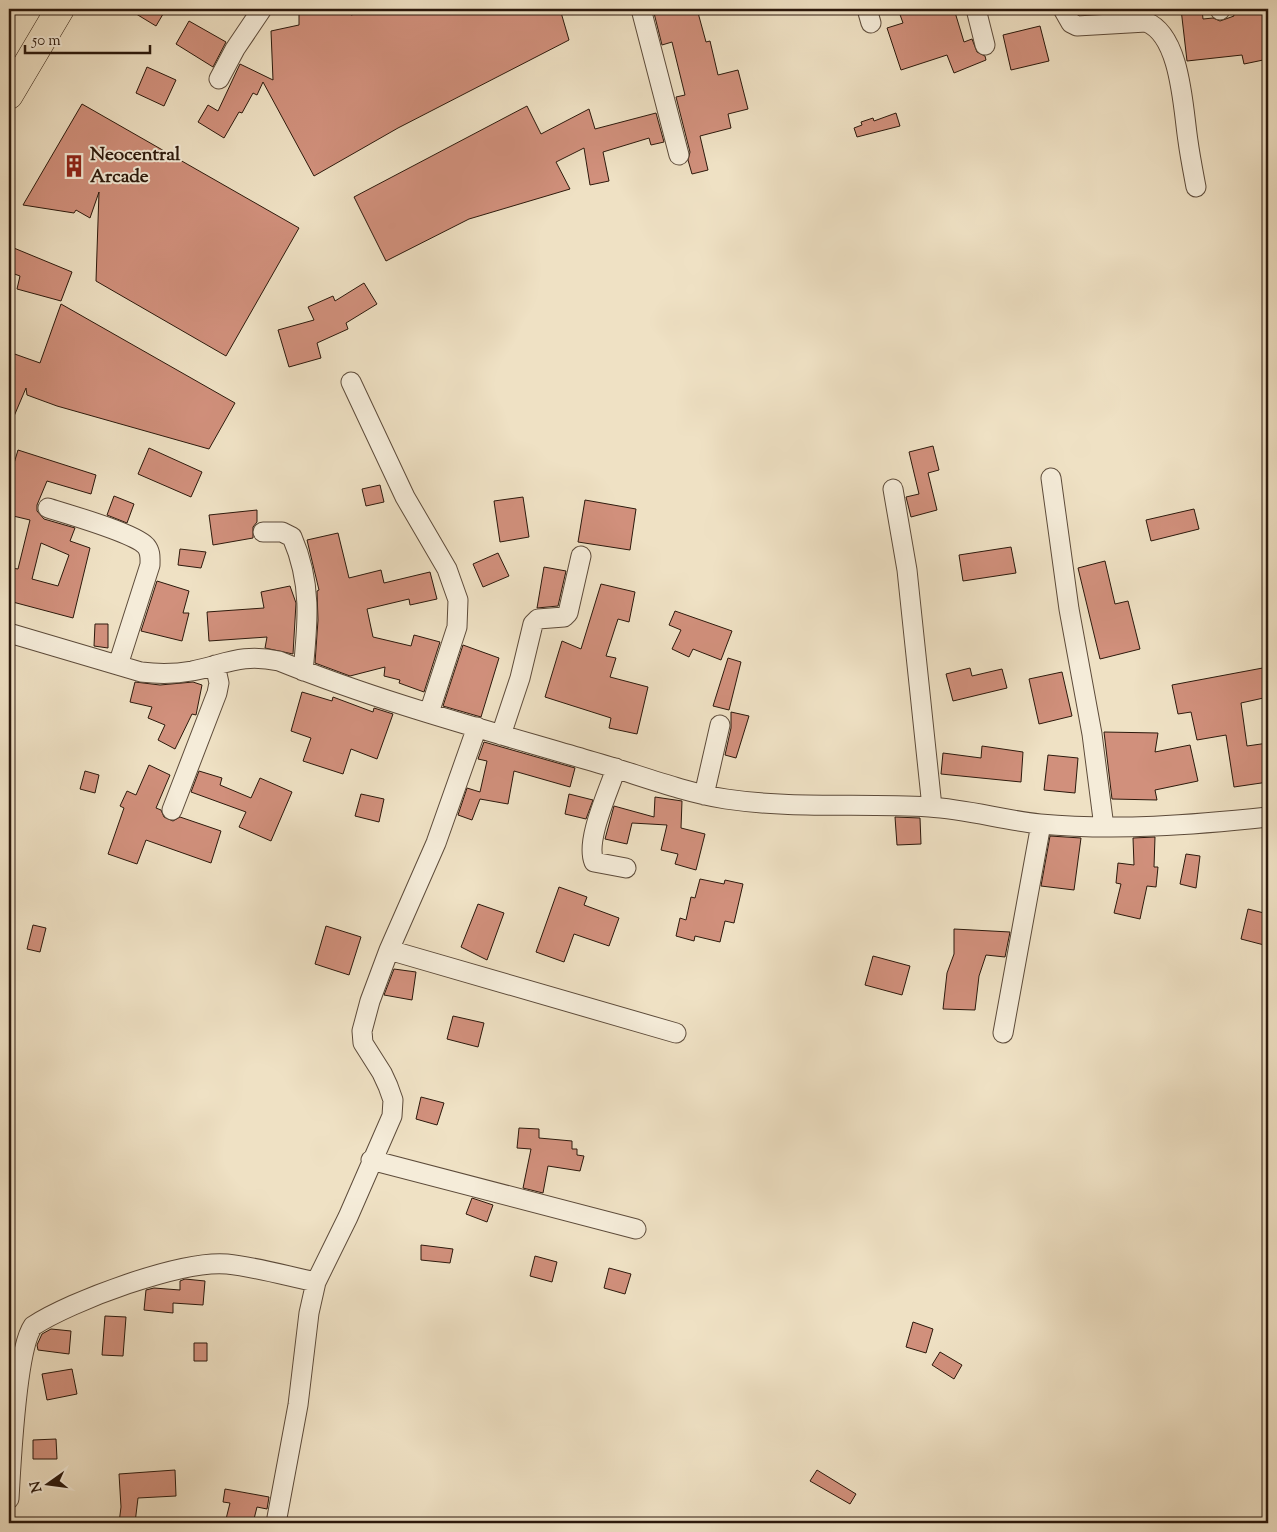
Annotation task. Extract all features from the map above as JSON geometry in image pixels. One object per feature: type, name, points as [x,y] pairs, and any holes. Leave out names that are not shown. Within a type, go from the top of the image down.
[{"type":"highway","points":[[9,95],[60,9]]},
{"type":"street","points":[[219,78],[235,49],[262,9]]},
{"type":"street","points":[[641,9],[679,155]]},
{"type":"street","points":[[976,9],[985,45]]},
{"type":"street","points":[[1063,9],[1071,23],[1077,26],[1146,22],[1154,25],[1179,76],[1196,187]]},
{"type":"street","points":[[351,382],[405,497],[447,569],[458,600],[457,627],[429,713]]},
{"type":"street","points":[[1051,478],[1069,609],[1092,734],[1104,826]]},
{"type":"street","points":[[893,489],[907,570],[932,807]]},
{"type":"street","points":[[48,508],[96,524],[138,541],[146,547],[150,555],[150,565],[118,665]]},
{"type":"street","points":[[263,532],[282,532],[292,536],[304,567],[308,622],[303,671]]},
{"type":"street","points":[[501,735],[520,678],[534,624],[538,619],[564,617],[568,613],[581,556]]},
{"type":"street","points":[[9,633],[141,672],[162,674],[191,671],[241,658],[258,657],[279,661],[303,671],[429,713],[704,795],[730,799],[826,806],[932,807],[1041,824],[1172,826],[1268,817]]},
{"type":"street","points":[[172,810],[217,694],[219,683],[215,665]]},
{"type":"street","points":[[704,795],[720,725]]},
{"type":"street","points":[[276,1523],[298,1405],[309,1313],[316,1282],[348,1217],[371,1160],[392,1116],[393,1100],[382,1073],[364,1043],[362,1031],[389,950],[436,844],[477,727]]},
{"type":"street","points":[[616,768],[595,832],[591,855],[594,862],[626,868]]},
{"type":"street","points":[[1003,1033],[1041,824]]},
{"type":"street","points":[[389,950],[676,1033]]},
{"type":"street","points":[[371,1160],[636,1229]]},
{"type":"street","points":[[9,1499],[20,1381],[27,1334],[33,1326],[101,1294],[153,1276],[194,1266],[226,1264],[316,1282]]},
{"type":"building","points":[[128,9],[166,9],[156,26]]},
{"type":"building","points":[[299,9],[350,9],[351,15],[376,9],[560,9],[569,40],[398,128],[314,176],[263,82],[257,95],[253,93],[242,113],[239,112],[224,138],[198,122],[208,105],[218,111],[240,64],[273,80],[271,31],[299,25]]},
{"type":"building","points":[[653,9],[697,9],[706,42],[710,41],[718,75],[738,70],[748,109],[728,114],[731,128],[700,136],[708,170],[692,174],[688,160],[690,152],[676,97],[685,95],[672,42],[662,45]]},
{"type":"building","points":[[898,9],[954,9],[964,42],[972,39],[977,52],[985,56],[986,60],[954,73],[947,55],[901,70],[887,28],[903,23]]},
{"type":"building","points":[[1181,9],[1202,9],[1203,19],[1213,18],[1220,21],[1234,16],[1232,9],[1265,9],[1268,27],[1268,59],[1244,64],[1242,55],[1187,61]]},
{"type":"building","points":[[189,21],[226,42],[213,67],[176,44]]},
{"type":"building","points":[[1040,26],[1049,61],[1011,70],[1003,35]]},
{"type":"building","points":[[147,67],[176,80],[164,106],[136,93]]},
{"type":"building","points":[[82,104],[299,228],[226,356],[96,281],[99,192],[90,218],[76,210],[74,213],[23,205]]},
{"type":"building","points":[[527,106],[541,134],[589,109],[595,129],[656,113],[664,142],[651,145],[649,138],[603,152],[609,181],[590,185],[584,148],[556,162],[570,189],[469,219],[386,261],[354,197]]},
{"type":"building","points":[[896,113],[900,126],[857,137],[854,128],[862,125],[861,122],[873,118],[874,121]]},
{"type":"building","points":[[9,246],[72,272],[61,301],[17,289],[20,276],[9,272]]},
{"type":"building","points":[[364,283],[377,304],[346,323],[348,329],[317,343],[321,358],[289,367],[278,330],[314,320],[308,307],[333,296],[335,301]]},
{"type":"building","points":[[61,304],[235,403],[209,449],[57,406],[27,395],[26,388],[9,428],[9,352],[40,363]]},
{"type":"building","points":[[933,446],[939,470],[928,473],[937,510],[911,517],[906,497],[919,494],[909,452]]},
{"type":"building","points":[[149,448],[202,472],[191,497],[138,474]]},
{"type":"building","points":[[18,450],[96,475],[91,494],[47,481],[37,505],[37,511],[44,519],[75,528],[70,541],[90,548],[73,618],[9,601],[12,568],[18,569],[30,520],[9,515],[9,480]],"holes":[[[41,543],[69,555],[58,586],[32,579]]]},
{"type":"building","points":[[380,485],[384,502],[366,506],[362,489]]},
{"type":"building","points":[[114,496],[134,504],[127,523],[107,515]]},
{"type":"building","points":[[523,497],[529,537],[500,542],[494,501]]},
{"type":"building","points":[[585,500],[636,509],[630,550],[578,542]]},
{"type":"building","points":[[1194,509],[1199,529],[1151,541],[1146,520]]},
{"type":"building","points":[[257,510],[257,522],[253,527],[253,538],[213,545],[209,515]]},
{"type":"building","points":[[338,533],[349,578],[381,570],[384,583],[430,572],[437,599],[410,605],[409,599],[367,609],[373,637],[411,646],[414,635],[440,642],[424,692],[399,683],[400,680],[384,676],[385,667],[350,676],[315,663],[318,620],[317,591],[319,590],[307,540]]},
{"type":"building","points":[[1011,547],[1016,573],[963,581],[959,555]]},
{"type":"building","points":[[180,549],[206,552],[201,568],[178,565]]},
{"type":"building","points":[[498,553],[509,576],[483,587],[473,564]]},
{"type":"building","points":[[1105,561],[1115,604],[1128,601],[1140,649],[1100,659],[1078,568]]},
{"type":"building","points":[[544,567],[566,571],[558,606],[537,608]]},
{"type":"building","points":[[157,581],[189,591],[183,613],[189,613],[182,641],[141,631]]},
{"type":"building","points":[[601,584],[635,592],[629,622],[618,619],[606,656],[616,658],[610,677],[648,687],[637,734],[609,728],[611,718],[545,697],[562,641],[581,649]]},
{"type":"building","points":[[290,586],[296,603],[293,654],[265,648],[267,637],[209,641],[207,612],[264,608],[261,592]]},
{"type":"building","points":[[675,611],[732,631],[721,660],[693,649],[689,657],[672,649],[681,630],[669,625]]},
{"type":"building","points":[[95,624],[108,624],[108,648],[94,646]]},
{"type":"building","points":[[463,645],[499,658],[481,717],[443,706]]},
{"type":"building","points":[[728,658],[741,662],[729,710],[713,706]]},
{"type":"building","points":[[1268,667],[1268,697],[1241,703],[1247,746],[1268,743],[1268,782],[1234,787],[1226,735],[1197,740],[1191,712],[1178,714],[1172,685]]},
{"type":"building","points":[[970,668],[972,676],[1002,669],[1007,688],[953,701],[946,674]]},
{"type":"building","points":[[1062,672],[1072,716],[1039,724],[1029,679]]},
{"type":"building","points":[[135,682],[160,685],[193,682],[202,685],[196,715],[192,714],[175,749],[158,740],[165,725],[148,718],[152,707],[130,702]]},
{"type":"building","points":[[302,692],[332,701],[333,697],[373,712],[374,708],[393,714],[377,759],[351,749],[343,774],[303,761],[311,738],[291,731]]},
{"type":"building","points":[[731,712],[749,716],[736,758],[725,755],[731,728]]},
{"type":"building","points":[[1104,732],[1158,733],[1155,752],[1190,745],[1198,781],[1155,790],[1157,800],[1112,799]]},
{"type":"building","points":[[484,742],[575,768],[570,787],[514,771],[508,804],[480,799],[472,820],[458,815],[467,788],[480,792],[487,761],[478,759]]},
{"type":"building","points":[[982,746],[1023,752],[1021,782],[941,774],[943,753],[981,758]]},
{"type":"building","points":[[1048,755],[1078,758],[1075,793],[1044,790]]},
{"type":"building","points":[[149,765],[170,775],[156,808],[161,810],[164,817],[173,821],[180,817],[221,831],[211,863],[146,840],[137,864],[108,854],[124,808],[120,806],[127,791],[136,795]]},
{"type":"building","points":[[85,771],[99,775],[95,793],[80,789]]},
{"type":"building","points":[[199,771],[222,778],[220,785],[251,798],[260,778],[292,792],[271,841],[239,827],[246,812],[191,792]]},
{"type":"building","points":[[361,794],[384,799],[379,822],[355,816]]},
{"type":"building","points":[[569,794],[593,800],[586,819],[565,814]]},
{"type":"building","points":[[655,797],[682,801],[681,828],[705,834],[696,870],[675,864],[678,854],[661,850],[667,825],[632,823],[627,844],[605,839],[614,806],[654,817]]},
{"type":"building","points":[[895,817],[920,818],[921,844],[897,845]]},
{"type":"building","points":[[1050,836],[1081,838],[1074,890],[1041,886]]},
{"type":"building","points":[[1155,837],[1154,867],[1158,867],[1156,887],[1147,886],[1140,919],[1114,913],[1121,884],[1116,883],[1118,863],[1134,865],[1133,838]]},
{"type":"building","points":[[1186,854],[1200,856],[1196,888],[1180,884]]},
{"type":"building","points":[[700,879],[724,884],[725,880],[743,884],[734,923],[725,921],[720,942],[695,936],[694,941],[676,936],[680,918],[686,920],[691,897],[695,898]]},
{"type":"building","points":[[559,887],[587,897],[584,905],[619,918],[609,946],[574,934],[564,962],[536,952]]},
{"type":"building","points":[[478,904],[504,913],[487,960],[461,947]]},
{"type":"building","points":[[1248,909],[1268,914],[1268,946],[1241,939]]},
{"type":"building","points":[[33,925],[46,928],[40,952],[27,949]]},
{"type":"building","points":[[326,926],[361,937],[349,975],[315,964]]},
{"type":"building","points":[[954,929],[1010,932],[1005,957],[986,955],[979,976],[975,1010],[943,1009],[947,973],[954,954]]},
{"type":"building","points":[[873,956],[910,966],[902,995],[865,985]]},
{"type":"building","points":[[394,969],[416,972],[412,1000],[384,995]]},
{"type":"building","points":[[453,1016],[484,1023],[478,1047],[447,1039]]},
{"type":"building","points":[[421,1097],[444,1103],[437,1125],[416,1119]]},
{"type":"building","points":[[519,1128],[539,1129],[539,1138],[572,1141],[572,1149],[577,1149],[577,1155],[584,1156],[580,1171],[548,1166],[543,1193],[523,1188],[531,1149],[517,1148]]},
{"type":"building","points":[[472,1198],[493,1205],[487,1222],[466,1214]]},
{"type":"building","points":[[421,1245],[453,1249],[450,1263],[421,1260]]},
{"type":"building","points":[[535,1256],[557,1262],[552,1282],[530,1276]]},
{"type":"building","points":[[609,1268],[631,1274],[625,1294],[604,1288]]},
{"type":"building","points":[[185,1279],[205,1281],[203,1305],[173,1303],[173,1313],[144,1310],[146,1290],[154,1288],[180,1290],[180,1281]]},
{"type":"building","points":[[105,1316],[126,1317],[123,1356],[102,1355]]},
{"type":"building","points":[[913,1322],[933,1329],[926,1353],[906,1347]]},
{"type":"building","points":[[51,1329],[71,1331],[69,1354],[38,1350],[37,1345],[42,1334]]},
{"type":"building","points":[[194,1343],[207,1343],[207,1361],[194,1361]]},
{"type":"building","points":[[940,1352],[962,1365],[954,1379],[932,1365]]},
{"type":"building","points":[[72,1369],[77,1394],[47,1400],[42,1374]]},
{"type":"building","points":[[56,1439],[57,1459],[33,1459],[33,1440]]},
{"type":"building","points":[[175,1470],[176,1496],[138,1498],[135,1523],[119,1523],[121,1507],[119,1474]]},
{"type":"building","points":[[817,1470],[856,1494],[850,1504],[810,1481]]},
{"type":"building","points":[[225,1489],[269,1497],[267,1509],[257,1507],[253,1523],[225,1523],[230,1503],[223,1502]]},
{"type":"place","name":"Neocentral Arcade","points":[[74,166]]}]
